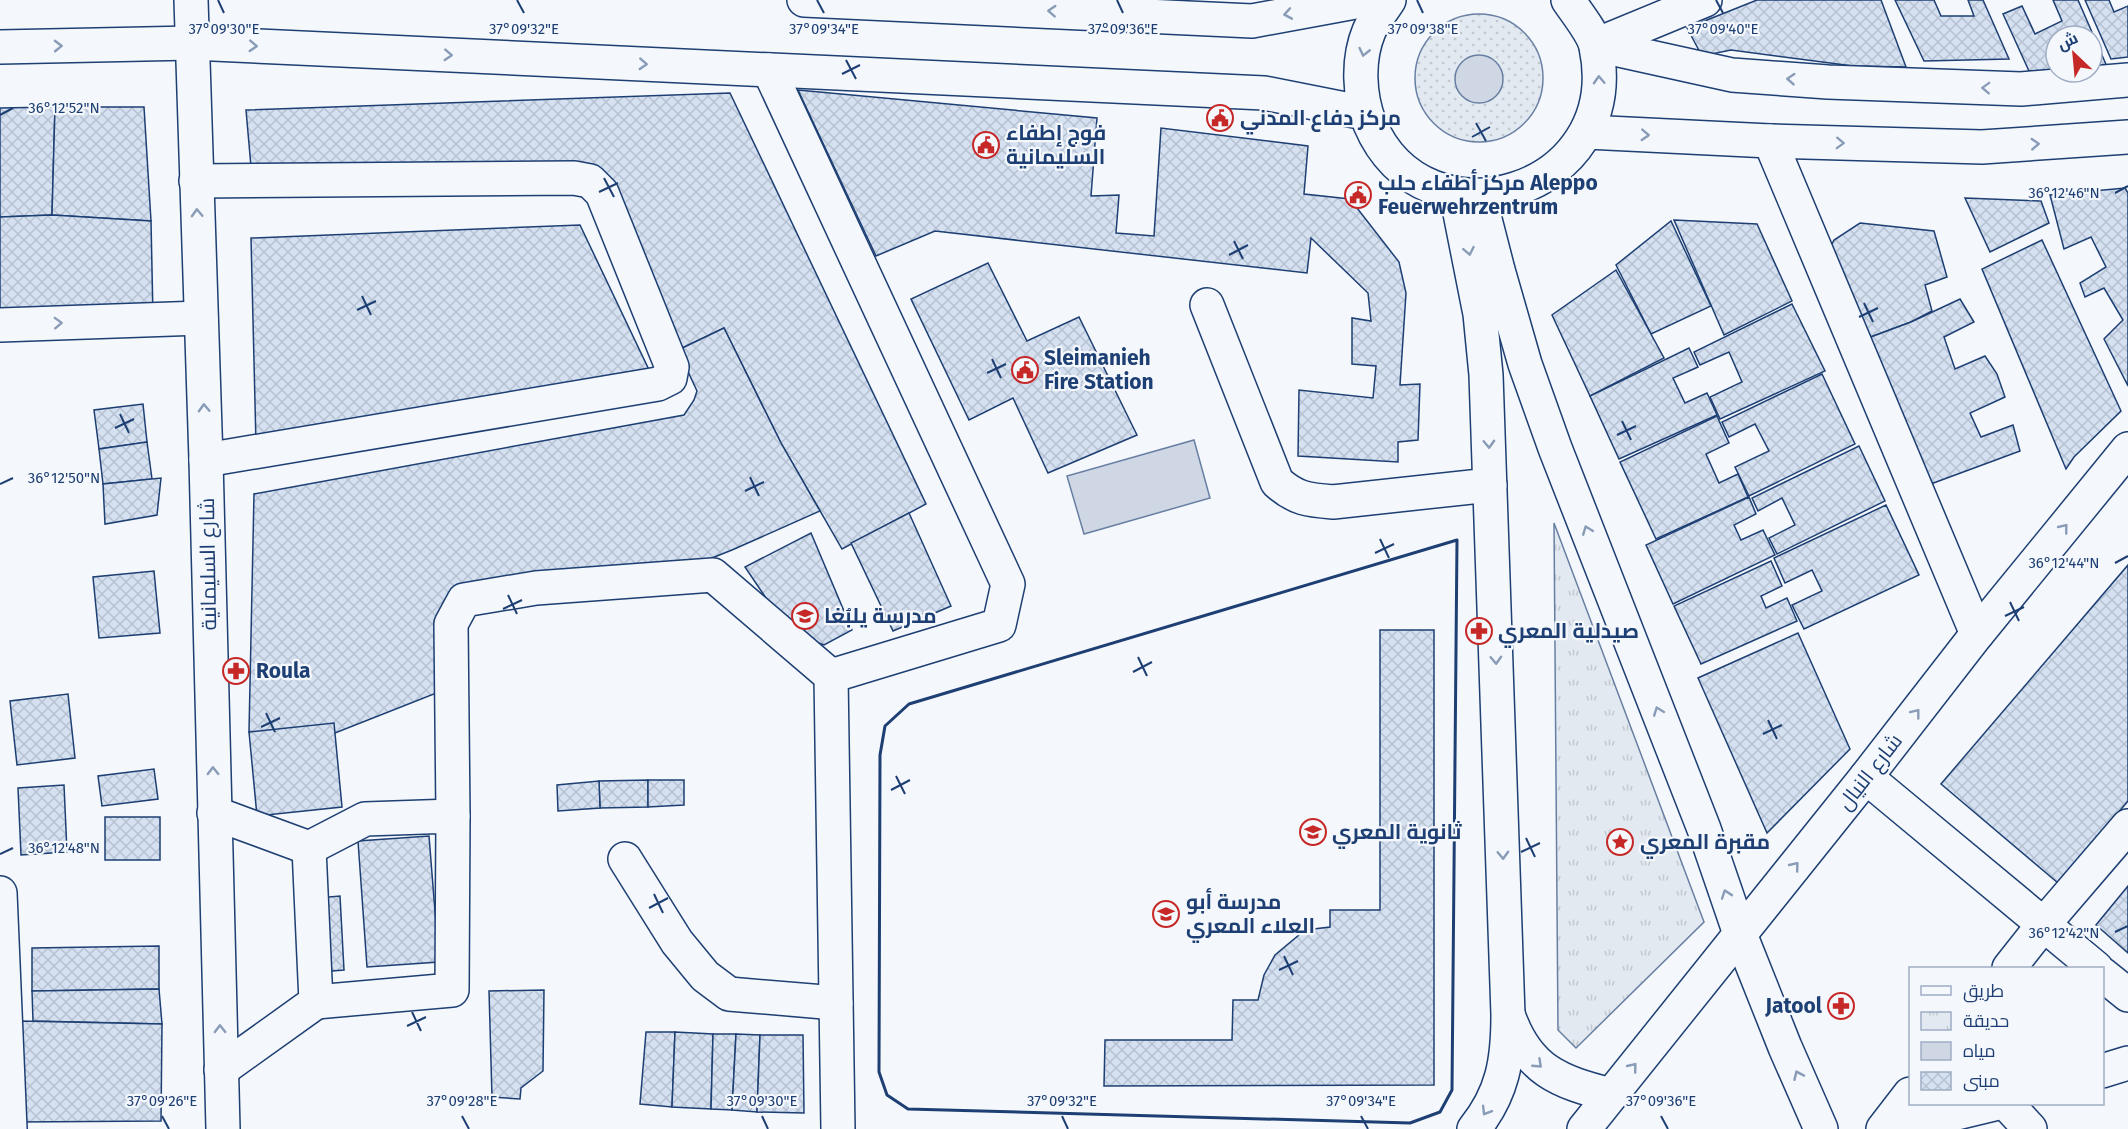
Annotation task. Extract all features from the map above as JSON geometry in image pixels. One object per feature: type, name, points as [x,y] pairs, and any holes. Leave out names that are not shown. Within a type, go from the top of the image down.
[{"type":"street","name":"شارع السليمانية","points":[[191,0],[206,460],[223,1129]]},
{"type":"street","points":[[804,0],[1252,21],[1366,0]]},
{"type":"street","points":[[1389,0],[1369,31],[1360,71],[1365,113],[1390,157],[1409,174],[1432,186],[1468,195],[1512,192],[1542,179],[1568,158],[1587,132],[1600,89],[1596,45],[1568,0]]},
{"type":"street","points":[[1596,45],[1705,0]]},
{"type":"street","points":[[0,47],[192,43],[1264,93],[1365,113]]},
{"type":"street","points":[[1596,45],[1732,75],[1828,82],[2021,89],[2128,80]]},
{"type":"street","points":[[769,70],[1008,584],[999,625],[831,676]]},
{"type":"street","points":[[1587,132],[1770,141],[1982,147],[2124,143]]},
{"type":"street","points":[[1770,141],[1977,634]]},
{"type":"street","points":[[196,181],[574,178],[590,181],[602,193],[672,368],[670,378],[658,384],[206,460]]},
{"type":"street","points":[[1468,195],[1486,375],[1508,1015],[1508,1049],[1501,1082],[1486,1113],[1473,1129]]},
{"type":"street","points":[[1468,195],[1498,270],[1525,364],[1555,448],[1704,830],[1740,934],[1821,1129]]},
{"type":"street","points":[[1207,305],[1277,482],[1290,494],[1308,500],[1333,502],[1490,485]]},
{"type":"street","points":[[0,326],[201,318]]},
{"type":"street","name":"شارع النيال","points":[[1584,1129],[1866,777],[1977,634],[2128,449]]},
{"type":"street","points":[[221,1070],[316,1002],[452,990],[452,624],[464,600],[536,588],[713,575],[831,676],[838,1129]]},
{"type":"street","points":[[1866,777],[2094,967]]},
{"type":"street","points":[[214,813],[309,848],[365,819],[453,816]]},
{"type":"street","points":[[2011,967],[2043,924],[2128,826]]},
{"type":"street","points":[[309,848],[316,1002]]},
{"type":"street","points":[[625,859],[677,942],[705,976],[729,994],[836,1003]]},
{"type":"street","points":[[0,893],[10,1129]]},
{"type":"street","points":[[2104,975],[2128,995]]},
{"type":"street","points":[[1508,1015],[1516,1036],[1528,1054],[1544,1070],[1563,1081],[1611,1095]]},
{"type":"street","points":[[2104,1071],[2128,1063]]},
{"type":"street","points":[[1883,1129],[1909,1096]]},
{"type":"street","points":[[1890,1129],[1990,1105]]},
{"type":"street","points":[[2008,1105],[2030,1129]]},
{"type":"green space","points":[[1479,14],[1503,19],[1524,33],[1538,54],[1543,78],[1538,102],[1524,123],[1503,137],[1479,142],[1455,137],[1434,123],[1420,102],[1415,78],[1420,54],[1434,33],[1455,19]]},
{"type":"green space","points":[[1554,523],[1704,922],[1576,1048],[1558,1030]]},
{"type":"water","points":[[1479,55],[1496,62],[1503,79],[1496,96],[1479,103],[1462,96],[1455,79],[1462,62]]},
{"type":"water","points":[[1194,440],[1210,498],[1084,534],[1067,476]]},
{"type":"building","points":[[1757,0],[1881,0],[1906,67],[1853,66],[1731,50],[1702,56],[1687,28]]},
{"type":"building","points":[[1895,0],[1934,0],[1941,16],[1974,16],[1968,0],[1983,0],[2009,59],[1924,61]]},
{"type":"building","points":[[2053,0],[2078,0],[2088,24],[2056,24],[2062,21]]},
{"type":"building","points":[[2085,0],[2109,0],[2114,12],[2128,6],[2128,57],[2111,59],[2104,43],[2104,24],[2096,24]]},
{"type":"building","points":[[2022,6],[2035,34],[2044,30],[2044,70],[2029,71],[2003,14]]},
{"type":"building","points":[[798,90],[1097,118],[1091,196],[1119,195],[1116,233],[1154,236],[1161,128],[1308,146],[1304,194],[1350,199],[1399,262],[1406,293],[1400,385],[1420,384],[1418,440],[1398,442],[1398,462],[1298,456],[1299,390],[1373,398],[1376,366],[1352,364],[1352,318],[1371,321],[1368,293],[1311,238],[1307,273],[935,231],[876,256]]},
{"type":"building","points":[[730,93],[926,504],[842,549],[781,443],[724,328],[678,350],[599,175],[252,178],[246,110]]},
{"type":"building","points":[[55,107],[52,215],[0,217],[0,108]]},
{"type":"building","points":[[55,107],[144,107],[151,221],[52,215]]},
{"type":"building","points":[[2125,188],[2128,193],[2128,386],[2104,339],[2123,320],[2104,288],[2085,297],[2080,283],[2106,267],[2091,237],[2064,249],[2050,195]]},
{"type":"building","points":[[1965,198],[2041,201],[2049,223],[1990,252]]},
{"type":"building","points":[[52,215],[151,221],[153,317],[0,322],[0,217]]},
{"type":"building","points":[[1674,220],[1757,224],[1792,301],[1724,335]]},
{"type":"building","points":[[1671,221],[1711,306],[1651,334],[1616,265]]},
{"type":"building","points":[[1860,223],[1934,231],[1947,277],[1925,285],[1932,311],[1911,322],[1860,341],[1827,254],[1834,240]]},
{"type":"building","points":[[580,225],[650,372],[256,444],[251,238]]},
{"type":"building","points":[[2042,240],[2121,411],[2074,457],[2066,469],[1982,269]]},
{"type":"building","name":"Sleimanieh Fire Station","points":[[988,263],[1027,341],[1079,317],[1137,435],[1048,473],[1013,398],[969,420],[911,299]]},
{"type":"building","points":[[1616,270],[1664,358],[1590,396],[1552,315]]},
{"type":"building","points":[[1960,299],[1974,322],[1944,337],[1955,369],[1985,356],[1997,374],[2005,397],[1970,413],[1981,437],[2013,425],[2020,451],[1920,488],[1860,341],[1911,322]]},
{"type":"building","points":[[1792,304],[1825,371],[1720,419],[1710,397],[1742,382],[1729,352],[1700,365],[1694,352]]},
{"type":"building","points":[[724,328],[781,443],[820,511],[669,575],[445,619],[439,692],[335,733],[249,732],[254,494],[684,415],[697,391],[678,350]]},
{"type":"building","points":[[1689,348],[1698,367],[1673,378],[1685,403],[1707,393],[1717,415],[1619,459],[1590,396]]},
{"type":"building","points":[[1822,374],[1855,444],[1749,496],[1735,467],[1769,451],[1755,424],[1729,437],[1722,422]]},
{"type":"building","points":[[143,404],[147,442],[99,449],[94,410]]},
{"type":"building","points":[[1717,416],[1729,443],[1706,454],[1719,483],[1738,474],[1748,497],[1656,539],[1620,462]]},
{"type":"building","points":[[147,442],[152,479],[103,484],[99,449]]},
{"type":"building","points":[[1859,446],[1885,501],[1777,554],[1769,538],[1795,525],[1782,498],[1758,511],[1752,498]]},
{"type":"building","points":[[161,478],[157,515],[105,524],[103,484]]},
{"type":"building","points":[[1749,497],[1756,514],[1734,525],[1741,540],[1763,530],[1775,555],[1673,604],[1646,545]]},
{"type":"building","points":[[1886,505],[1919,575],[1804,629],[1792,605],[1822,591],[1812,570],[1785,583],[1774,558]]},
{"type":"building","points":[[909,513],[951,606],[893,631],[851,543]]},
{"type":"building","points":[[811,533],[852,630],[824,645],[789,632],[745,567]]},
{"type":"building","points":[[1771,561],[1782,586],[1761,596],[1766,608],[1787,598],[1797,621],[1701,664],[1674,606]]},
{"type":"building","points":[[2128,565],[2128,801],[2058,883],[1941,784]]},
{"type":"building","points":[[154,571],[160,633],[99,638],[93,577]]},
{"type":"building","points":[[1380,630],[1434,630],[1434,1085],[1104,1086],[1105,1040],[1232,1040],[1233,1000],[1258,1000],[1264,975],[1275,955],[1305,930],[1330,927],[1330,910],[1380,910]]},
{"type":"building","points":[[1798,633],[1850,749],[1767,833],[1698,678]]},
{"type":"building","points":[[68,694],[75,758],[17,765],[10,701]]},
{"type":"building","points":[[334,723],[342,807],[257,816],[249,732]]},
{"type":"building","points":[[154,769],[158,799],[102,806],[98,776]]},
{"type":"building","points":[[648,780],[648,807],[600,808],[599,781]]},
{"type":"building","points":[[648,780],[684,780],[684,805],[648,807]]},
{"type":"building","points":[[599,781],[600,808],[558,811],[557,785]]},
{"type":"building","points":[[64,785],[67,852],[21,855],[18,788]]},
{"type":"building","points":[[105,817],[160,817],[160,860],[105,860]]},
{"type":"building","points":[[429,836],[439,962],[367,967],[358,841]]},
{"type":"building","points":[[2128,886],[2128,953],[2096,925]]},
{"type":"building","points":[[340,896],[344,970],[307,973],[306,899]]},
{"type":"building","points":[[159,946],[159,989],[32,991],[32,948]]},
{"type":"building","points":[[159,989],[162,1024],[33,1021],[32,991]]},
{"type":"building","points":[[544,990],[543,1071],[521,1088],[520,1099],[492,1097],[489,991]]},
{"type":"building","points":[[19,1021],[162,1024],[161,1121],[19,1122]]},
{"type":"building","points":[[646,1032],[675,1032],[672,1107],[640,1104]]},
{"type":"building","points":[[675,1032],[713,1034],[711,1109],[672,1107]]},
{"type":"building","points":[[713,1034],[736,1034],[732,1110],[711,1109]]},
{"type":"building","points":[[736,1034],[760,1035],[757,1112],[732,1110]]},
{"type":"building","points":[[760,1035],[803,1035],[804,1113],[757,1112]]},
{"type":"wall","points":[[1457,540],[1452,1090],[1440,1112],[1410,1123],[908,1109],[887,1095],[879,1072],[880,755],[885,726],[909,704],[1457,540]]},
{"type":"place","name":"مركز دفاع المدني","points":[[1220,118]]},
{"type":"place","name":"فوج إطفاء السليمانية","points":[[986,145]]},
{"type":"place","name":"مركز أطفاء حلب Aleppo Feuerwehrzentrum","points":[[1358,195]]},
{"type":"place","name":"Sleimanieh Fire Station","points":[[1025,370]]},
{"type":"place","name":"مدرسة يلبُغا","points":[[805,616]]},
{"type":"place","name":"صيدلية المعري","points":[[1479,631]]},
{"type":"place","name":"Roula","points":[[236,671]]},
{"type":"place","name":"ثانوية المعري","points":[[1313,832]]},
{"type":"place","name":"مقبرة المعري","points":[[1620,842]]},
{"type":"place","name":"مدرسة أبو العلاء المعري","points":[[1166,914]]},
{"type":"place","name":"Jatool","points":[[1841,1006]]}]
